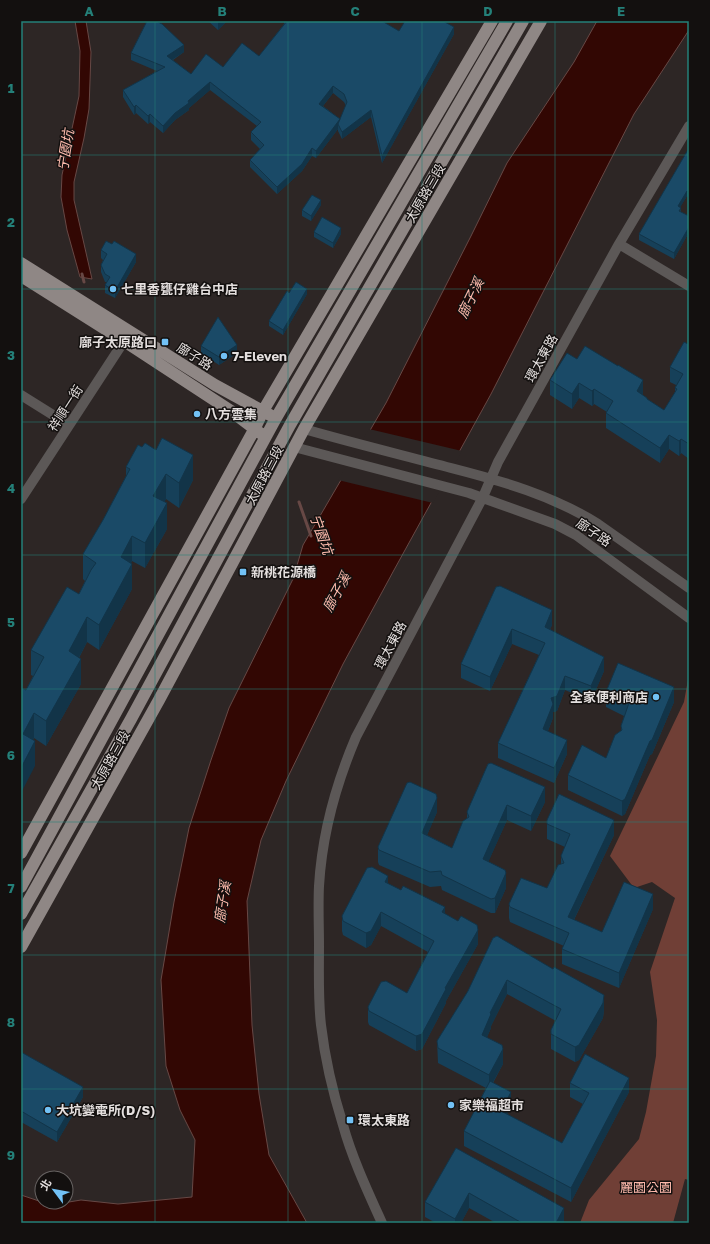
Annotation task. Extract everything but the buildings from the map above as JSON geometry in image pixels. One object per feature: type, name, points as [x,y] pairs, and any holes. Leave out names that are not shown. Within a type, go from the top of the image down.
[{"type":"main road","points":[[21,853],[264,411],[492,21]]},
{"type":"main road","name":"太原路三段","points":[[21,887],[276,418],[507,21]]},
{"type":"main road","name":"太原路三段","points":[[21,914],[131,719],[290,424],[523,21]]},
{"type":"main road","name":"太原路三段","points":[[21,947],[160,700],[304,429],[541,21]]},
{"type":"main road","name":"廍子路","points":[[21,263],[127,336],[231,411],[254,430],[266,437],[294,447]]},
{"type":"main road","name":"廍子路","points":[[21,276],[276,418],[304,429]]},
{"type":"street","name":"環太東路","points":[[382,1223],[348,1143],[332,1087],[321,1025],[319,978],[319,886],[323,848],[331,810],[356,737],[483,498],[498,462],[619,244],[689,126]]},
{"type":"street","points":[[619,244],[689,286]]},
{"type":"street","name":"祥順一街","points":[[21,499],[127,336]]},
{"type":"street","points":[[21,395],[69,425]]},
{"type":"street","name":"廍子路","points":[[304,429],[479,475],[542,496],[584,515],[689,588]]},
{"type":"street","name":"廍子路","points":[[294,447],[470,493],[555,524],[576,535],[689,618]]},
{"type":"green space","name":"麗園公園","points":[[689,674],[689,1180],[685,1179],[673,1223],[580,1223],[589,1200],[639,1139],[646,1112],[656,1056],[657,1020],[650,972],[675,898],[652,882],[634,888],[610,856],[684,702]]},
{"type":"water","points":[[75,21],[86,21],[91,52],[89,109],[74,182],[74,200],[92,279],[80,277],[67,230],[61,197],[62,175],[79,96],[80,51]]},
{"type":"water","name":"廍子溪","points":[[597,21],[689,21],[689,30],[634,114],[491,394],[343,664],[286,781],[261,840],[247,901],[252,1025],[259,1094],[269,1155],[307,1223],[21,1223],[21,1195],[34,1199],[34,1210],[74,1210],[74,1201],[81,1200],[118,1204],[192,1197],[195,1140],[180,1110],[166,1066],[161,980],[174,902],[189,828],[211,760],[229,708],[293,579],[303,545],[386,403],[507,163],[574,62]]},
{"type":"pier","points":[[369,429],[462,451],[433,503],[338,480]]},
{"type":"waterway","name":"宁園坑","points":[[82,274],[84,282]]},
{"type":"waterway","name":"宁園坑","points":[[299,502],[311,536]]},
{"type":"place","name":"七里香甕仔雞台中店","points":[[113,289]]},
{"type":"place","name":"廍子太原路口","points":[[165,342]]},
{"type":"place","name":"7-Eleven","points":[[224,356]]},
{"type":"place","name":"八方雲集","points":[[197,414]]},
{"type":"place","name":"新桃花源橋","points":[[243,572]]},
{"type":"place","name":"全家便利商店","points":[[656,697]]},
{"type":"place","name":"家樂福超市","points":[[451,1105]]},
{"type":"place","name":"大坑變電所(D/S)","points":[[48,1110]]},
{"type":"place","name":"環太東路","points":[[350,1120]]}]
